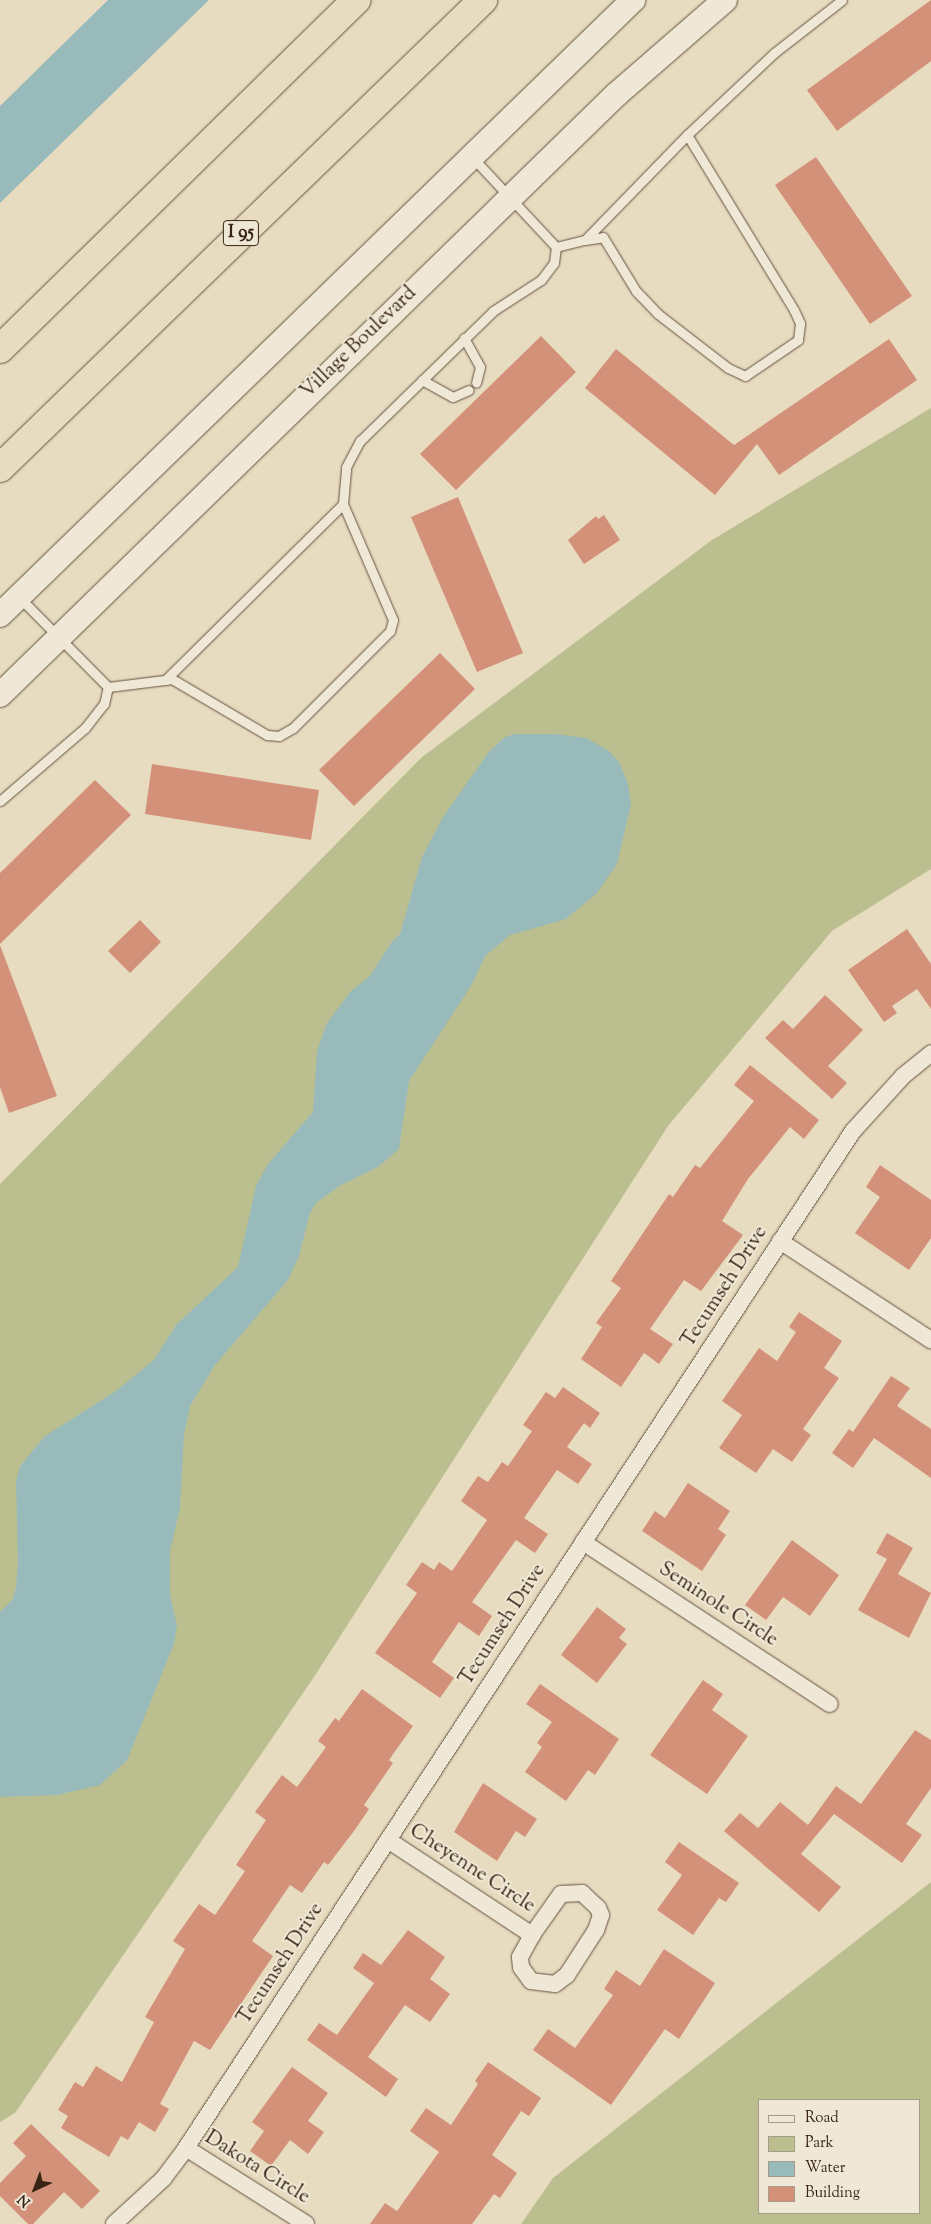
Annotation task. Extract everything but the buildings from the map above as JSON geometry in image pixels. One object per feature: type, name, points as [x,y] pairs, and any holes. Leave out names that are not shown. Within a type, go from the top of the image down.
[{"type":"highway","points":[[0,349],[358,0]]},
{"type":"highway","name":"I 95","points":[[0,468],[483,0]]},
{"type":"street","points":[[0,614],[633,0]]},
{"type":"street","name":"Village Boulevard","points":[[0,695],[617,94],[725,0]]},
{"type":"street","name":"Tecumseh Drive","points":[[114,2224],[163,2179],[186,2148],[780,1241],[872,1108],[931,1053]]},
{"type":"street","points":[[780,1241],[931,1340]]},
{"type":"street","name":"Seminole Circle","points":[[583,1542],[830,1704]]},
{"type":"street","name":"Cheyenne Circle","points":[[388,1840],[532,1935]]},
{"type":"street","name":"Cheyenne Circle","points":[[582,1893],[598,1908],[601,1916],[596,1930],[567,1975],[555,1984],[531,1981],[521,1967],[520,1957],[532,1935],[560,1894],[582,1893]]},
{"type":"street","name":"Dakota Circle","points":[[186,2148],[306,2224]]},
{"type":"lane","points":[[585,240],[687,135],[774,53],[842,0]]},
{"type":"lane","points":[[556,246],[603,237],[636,291],[652,308],[728,368],[745,376],[798,340],[800,323],[794,310],[687,135]]},
{"type":"lane","points":[[108,686],[172,678],[267,735],[279,736],[300,721],[390,631],[393,620],[342,504],[346,467],[360,440],[464,338],[493,311],[541,280],[554,263],[556,246],[471,156]]},
{"type":"lane","points":[[422,380],[453,397],[472,387],[480,367],[464,338]]},
{"type":"lane","points":[[165,680],[342,504]]},
{"type":"lane","points":[[18,596],[108,686]]},
{"type":"lane","points":[[0,801],[85,728],[104,704],[108,686]]},
{"type":"green space","points":[[931,408],[931,869],[832,931],[668,1126],[314,1677],[15,2113],[0,2122],[0,1184],[422,757],[712,540]]},
{"type":"green space","points":[[931,1882],[931,2224],[521,2224],[553,2178]]},
{"type":"water","points":[[108,0],[209,0],[0,203],[0,106]]},
{"type":"water","points":[[515,734],[554,734],[586,738],[609,751],[619,762],[628,784],[631,804],[617,864],[597,893],[566,919],[510,935],[485,956],[472,984],[409,1081],[399,1149],[378,1167],[341,1185],[316,1203],[310,1213],[299,1256],[288,1280],[215,1365],[190,1406],[184,1434],[180,1508],[170,1551],[170,1595],[177,1625],[174,1644],[127,1760],[100,1785],[57,1795],[0,1797],[0,1612],[13,1599],[16,1587],[18,1562],[16,1482],[20,1466],[45,1436],[116,1391],[154,1360],[176,1325],[238,1267],[256,1186],[268,1164],[313,1112],[317,1051],[327,1023],[351,991],[370,976],[391,943],[400,934],[422,857],[443,817],[488,753],[505,737]]}]
